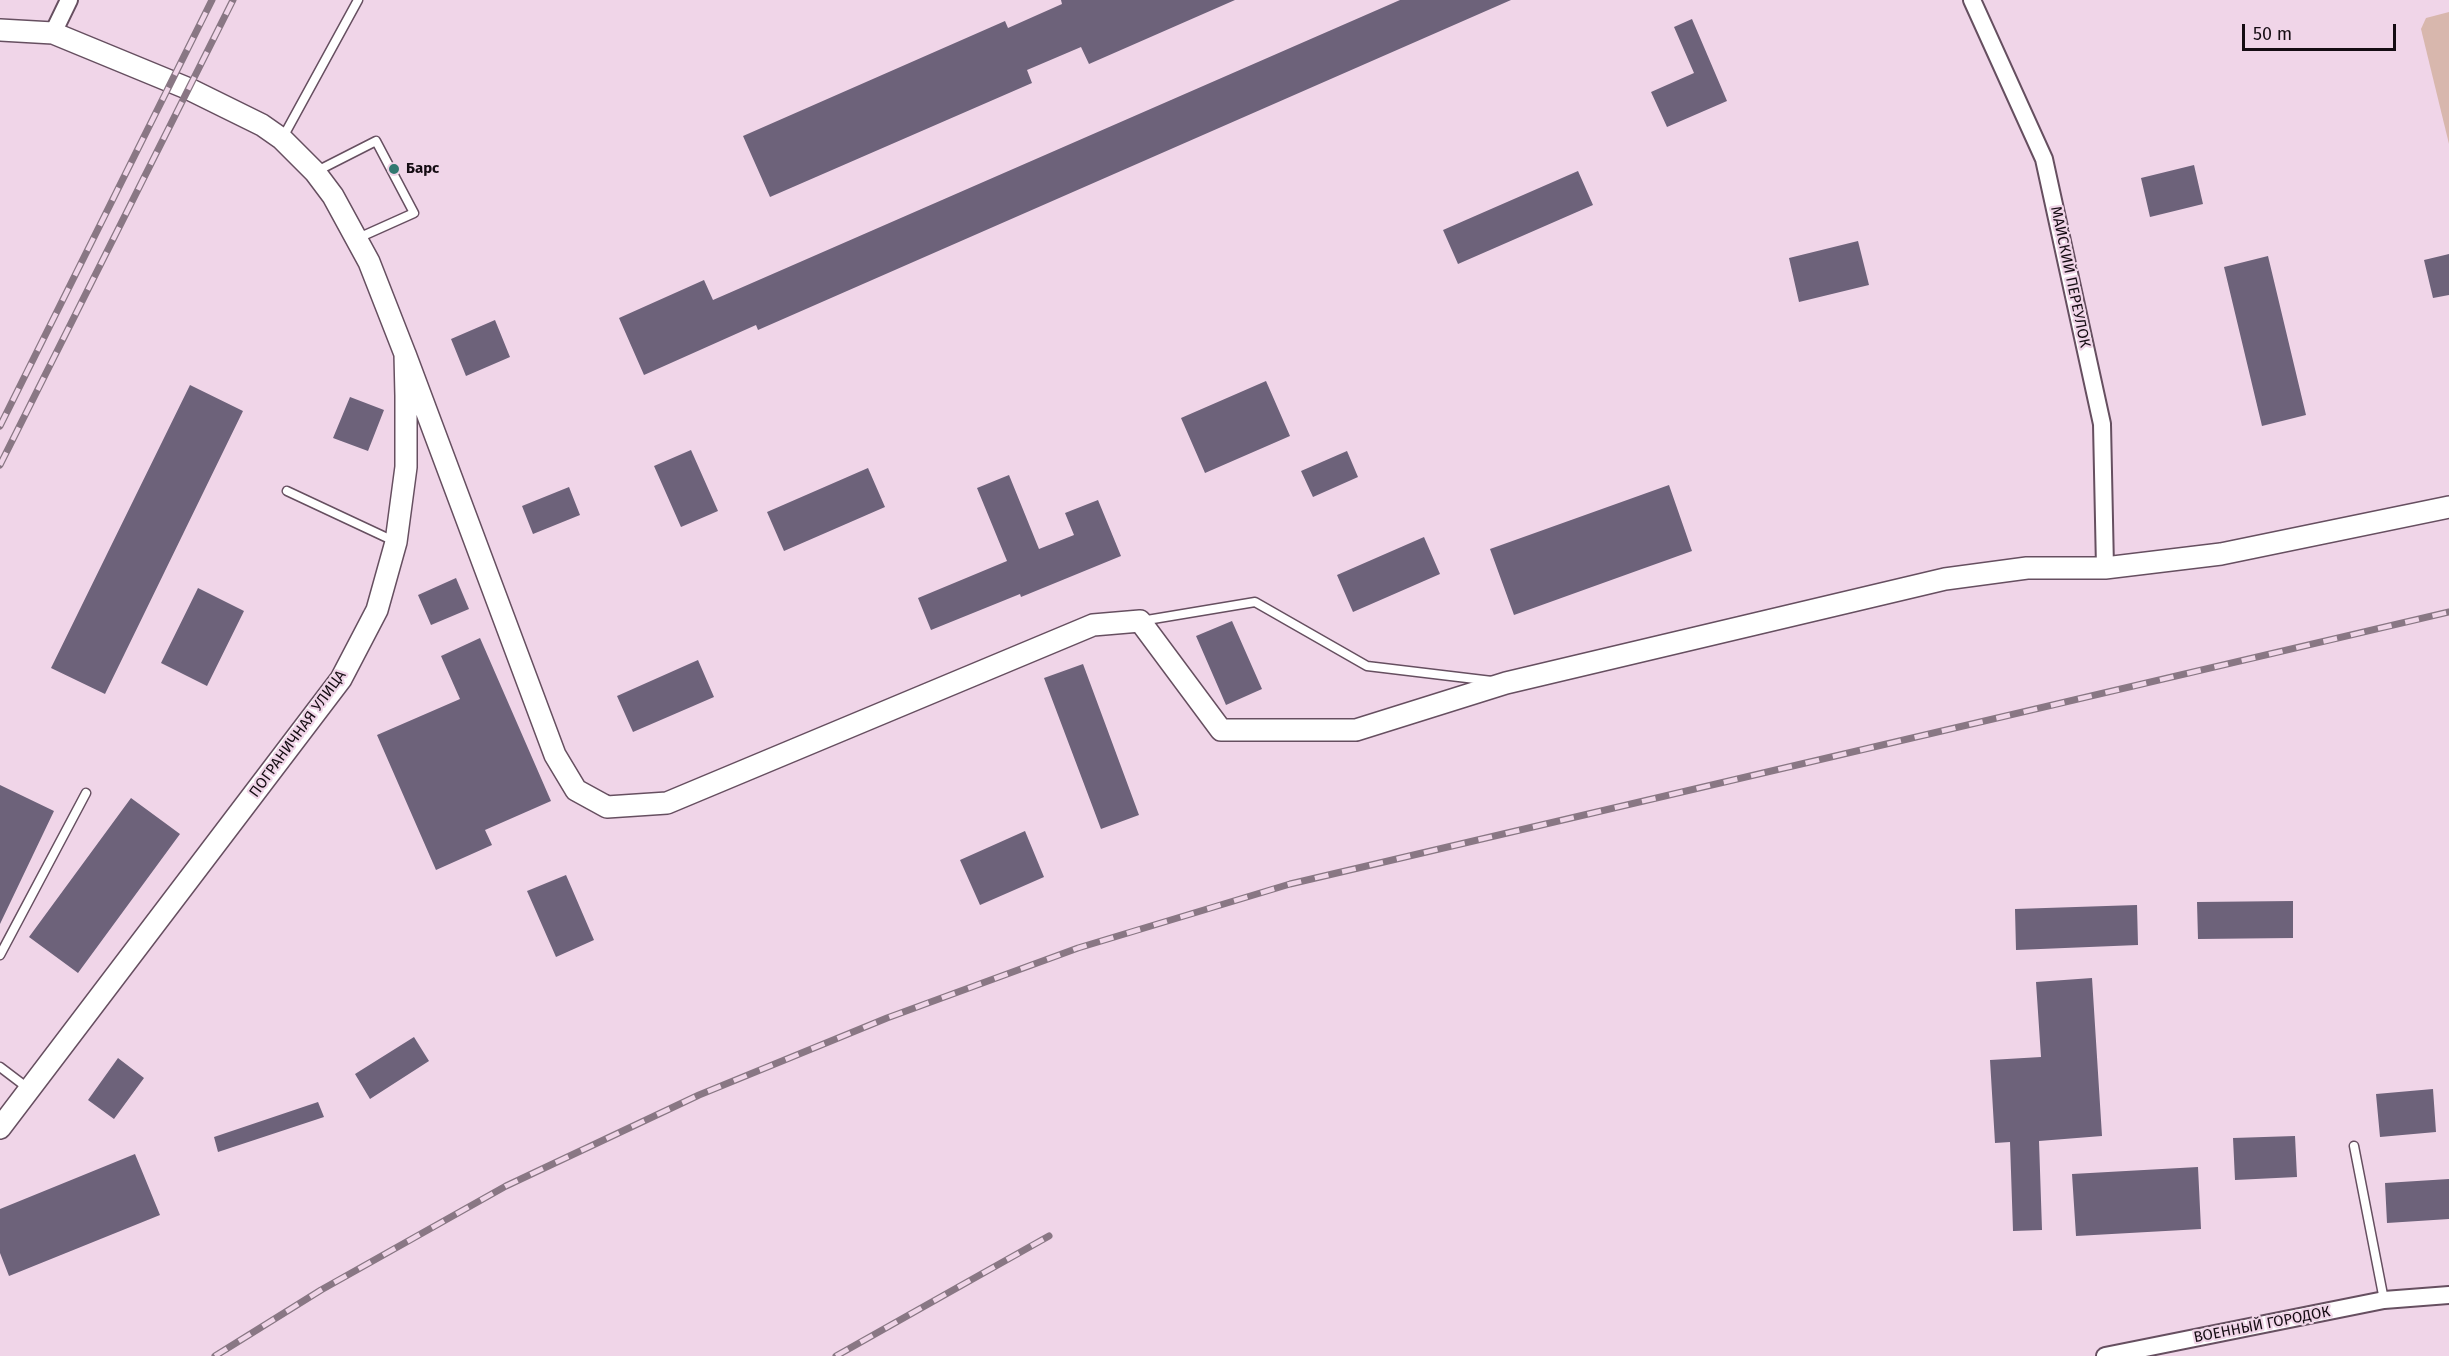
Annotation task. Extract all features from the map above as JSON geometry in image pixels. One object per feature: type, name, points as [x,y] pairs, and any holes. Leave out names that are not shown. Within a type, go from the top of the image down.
[{"type":"street","points":[[53,33],[69,0]]},
{"type":"street","name":"МАЙСКИЙ ПЕРЕУЛОК","points":[[1972,0],[2044,159],[2102,424],[2105,568]]},
{"type":"street","name":"ПОГРАНИЧНАЯ УЛИЦА","points":[[0,30],[53,33],[172,81],[262,124],[282,139],[315,172],[333,196],[369,262],[405,354],[406,467],[396,542],[377,610],[341,679],[0,1128]]},
{"type":"street","points":[[405,354],[555,756],[576,790],[607,807],[668,803],[1093,625],[1140,621],[1221,730],[1356,730],[1506,683],[1945,579],[2027,568],[2105,568],[2221,554],[2449,507]]},
{"type":"street","name":"ВОЕННЫЙ ГОРОДОК","points":[[2105,1356],[2384,1300],[2449,1295]]},
{"type":"lane","points":[[282,139],[358,0]]},
{"type":"lane","points":[[315,172],[376,141],[414,213],[355,239]]},
{"type":"lane","points":[[287,491],[396,542]]},
{"type":"lane","points":[[1140,621],[1255,602],[1367,666],[1506,683]]},
{"type":"lane","points":[[0,955],[86,793]]},
{"type":"lane","points":[[0,1067],[29,1090]]},
{"type":"lane","points":[[2354,1146],[2384,1300]]},
{"type":"shaded area","points":[[2449,12],[2449,144],[2421,29],[2426,18]]},
{"type":"building","points":[[1061,0],[1235,0],[1089,64],[1081,47],[1027,70],[1032,83],[770,197],[743,136],[1005,21],[1008,28],[1062,4]]},
{"type":"building","points":[[1400,0],[1511,0],[758,330],[756,325],[644,375],[619,318],[704,280],[713,300]]},
{"type":"building","points":[[1692,19],[1727,101],[1667,127],[1651,92],[1694,73],[1674,27]]},
{"type":"building","points":[[2194,165],[2203,204],[2150,217],[2141,178]]},
{"type":"building","points":[[1578,171],[1593,205],[1458,264],[1443,230]]},
{"type":"building","points":[[1858,241],[1869,285],[1799,302],[1789,258]]},
{"type":"building","points":[[2449,254],[2449,295],[2433,298],[2424,260]]},
{"type":"building","points":[[2268,256],[2306,415],[2262,426],[2224,267]]},
{"type":"building","points":[[495,320],[510,357],[466,376],[451,339]]},
{"type":"building","points":[[1266,381],[1290,436],[1205,473],[1181,418]]},
{"type":"building","points":[[190,385],[243,411],[105,694],[51,668]]},
{"type":"building","points":[[350,397],[384,410],[368,451],[333,438]]},
{"type":"building","points":[[691,450],[718,511],[681,527],[654,466]]},
{"type":"building","points":[[1347,451],[1358,477],[1313,497],[1301,471]]},
{"type":"building","points":[[868,468],[885,507],[784,551],[767,512]]},
{"type":"building","points":[[1009,475],[1039,549],[1074,535],[1065,513],[1098,500],[1121,556],[1021,597],[1020,594],[931,630],[918,598],[1007,561],[977,488]]},
{"type":"building","points":[[1669,485],[1692,551],[1514,615],[1490,549]]},
{"type":"building","points":[[569,487],[580,515],[533,534],[522,506]]},
{"type":"building","points":[[1424,537],[1440,574],[1353,612],[1337,575]]},
{"type":"building","points":[[456,578],[469,609],[431,625],[418,595]]},
{"type":"building","points":[[198,588],[244,611],[207,686],[161,663]]},
{"type":"building","points":[[1232,621],[1262,689],[1226,705],[1196,636]]},
{"type":"building","points":[[480,638],[551,801],[485,830],[492,845],[436,870],[377,735],[460,699],[441,656]]},
{"type":"building","points":[[698,660],[714,697],[633,732],[617,696]]},
{"type":"building","points":[[1083,664],[1139,815],[1101,829],[1044,678]]},
{"type":"building","points":[[0,785],[54,811],[0,924]]},
{"type":"building","points":[[131,798],[180,834],[78,973],[29,937]]},
{"type":"building","points":[[1025,831],[1044,877],[980,905],[960,860]]},
{"type":"building","points":[[566,875],[594,940],[556,957],[527,891]]},
{"type":"building","points":[[2293,901],[2293,938],[2198,939],[2197,902]]},
{"type":"building","points":[[2137,905],[2138,945],[2016,950],[2015,909]]},
{"type":"building","points":[[2092,978],[2102,1136],[2039,1141],[2042,1230],[2013,1231],[2010,1142],[1995,1143],[1990,1060],[2041,1057],[2036,982]]},
{"type":"building","points":[[414,1037],[429,1061],[370,1099],[355,1074]]},
{"type":"building","points":[[118,1058],[144,1078],[114,1119],[88,1100]]},
{"type":"building","points":[[2433,1089],[2436,1132],[2380,1137],[2376,1094]]},
{"type":"building","points":[[318,1102],[324,1117],[218,1152],[214,1137]]},
{"type":"building","points":[[2295,1136],[2297,1177],[2235,1180],[2233,1138]]},
{"type":"building","points":[[135,1154],[160,1215],[9,1276],[0,1253],[0,1209]]},
{"type":"building","points":[[2198,1167],[2201,1229],[2076,1236],[2072,1174]]},
{"type":"building","points":[[2449,1179],[2449,1219],[2387,1223],[2385,1183]]},
{"type":"railway","points":[[0,426],[212,0]]},
{"type":"railway","points":[[0,465],[233,0]]},
{"type":"railway","points":[[215,1356],[321,1290],[506,1186],[699,1095],[887,1018],[1078,948],[1290,884],[2449,612]]},
{"type":"railway","points":[[836,1356],[1049,1236]]},
{"type":"place","name":"Барс","points":[[394,169]]}]
